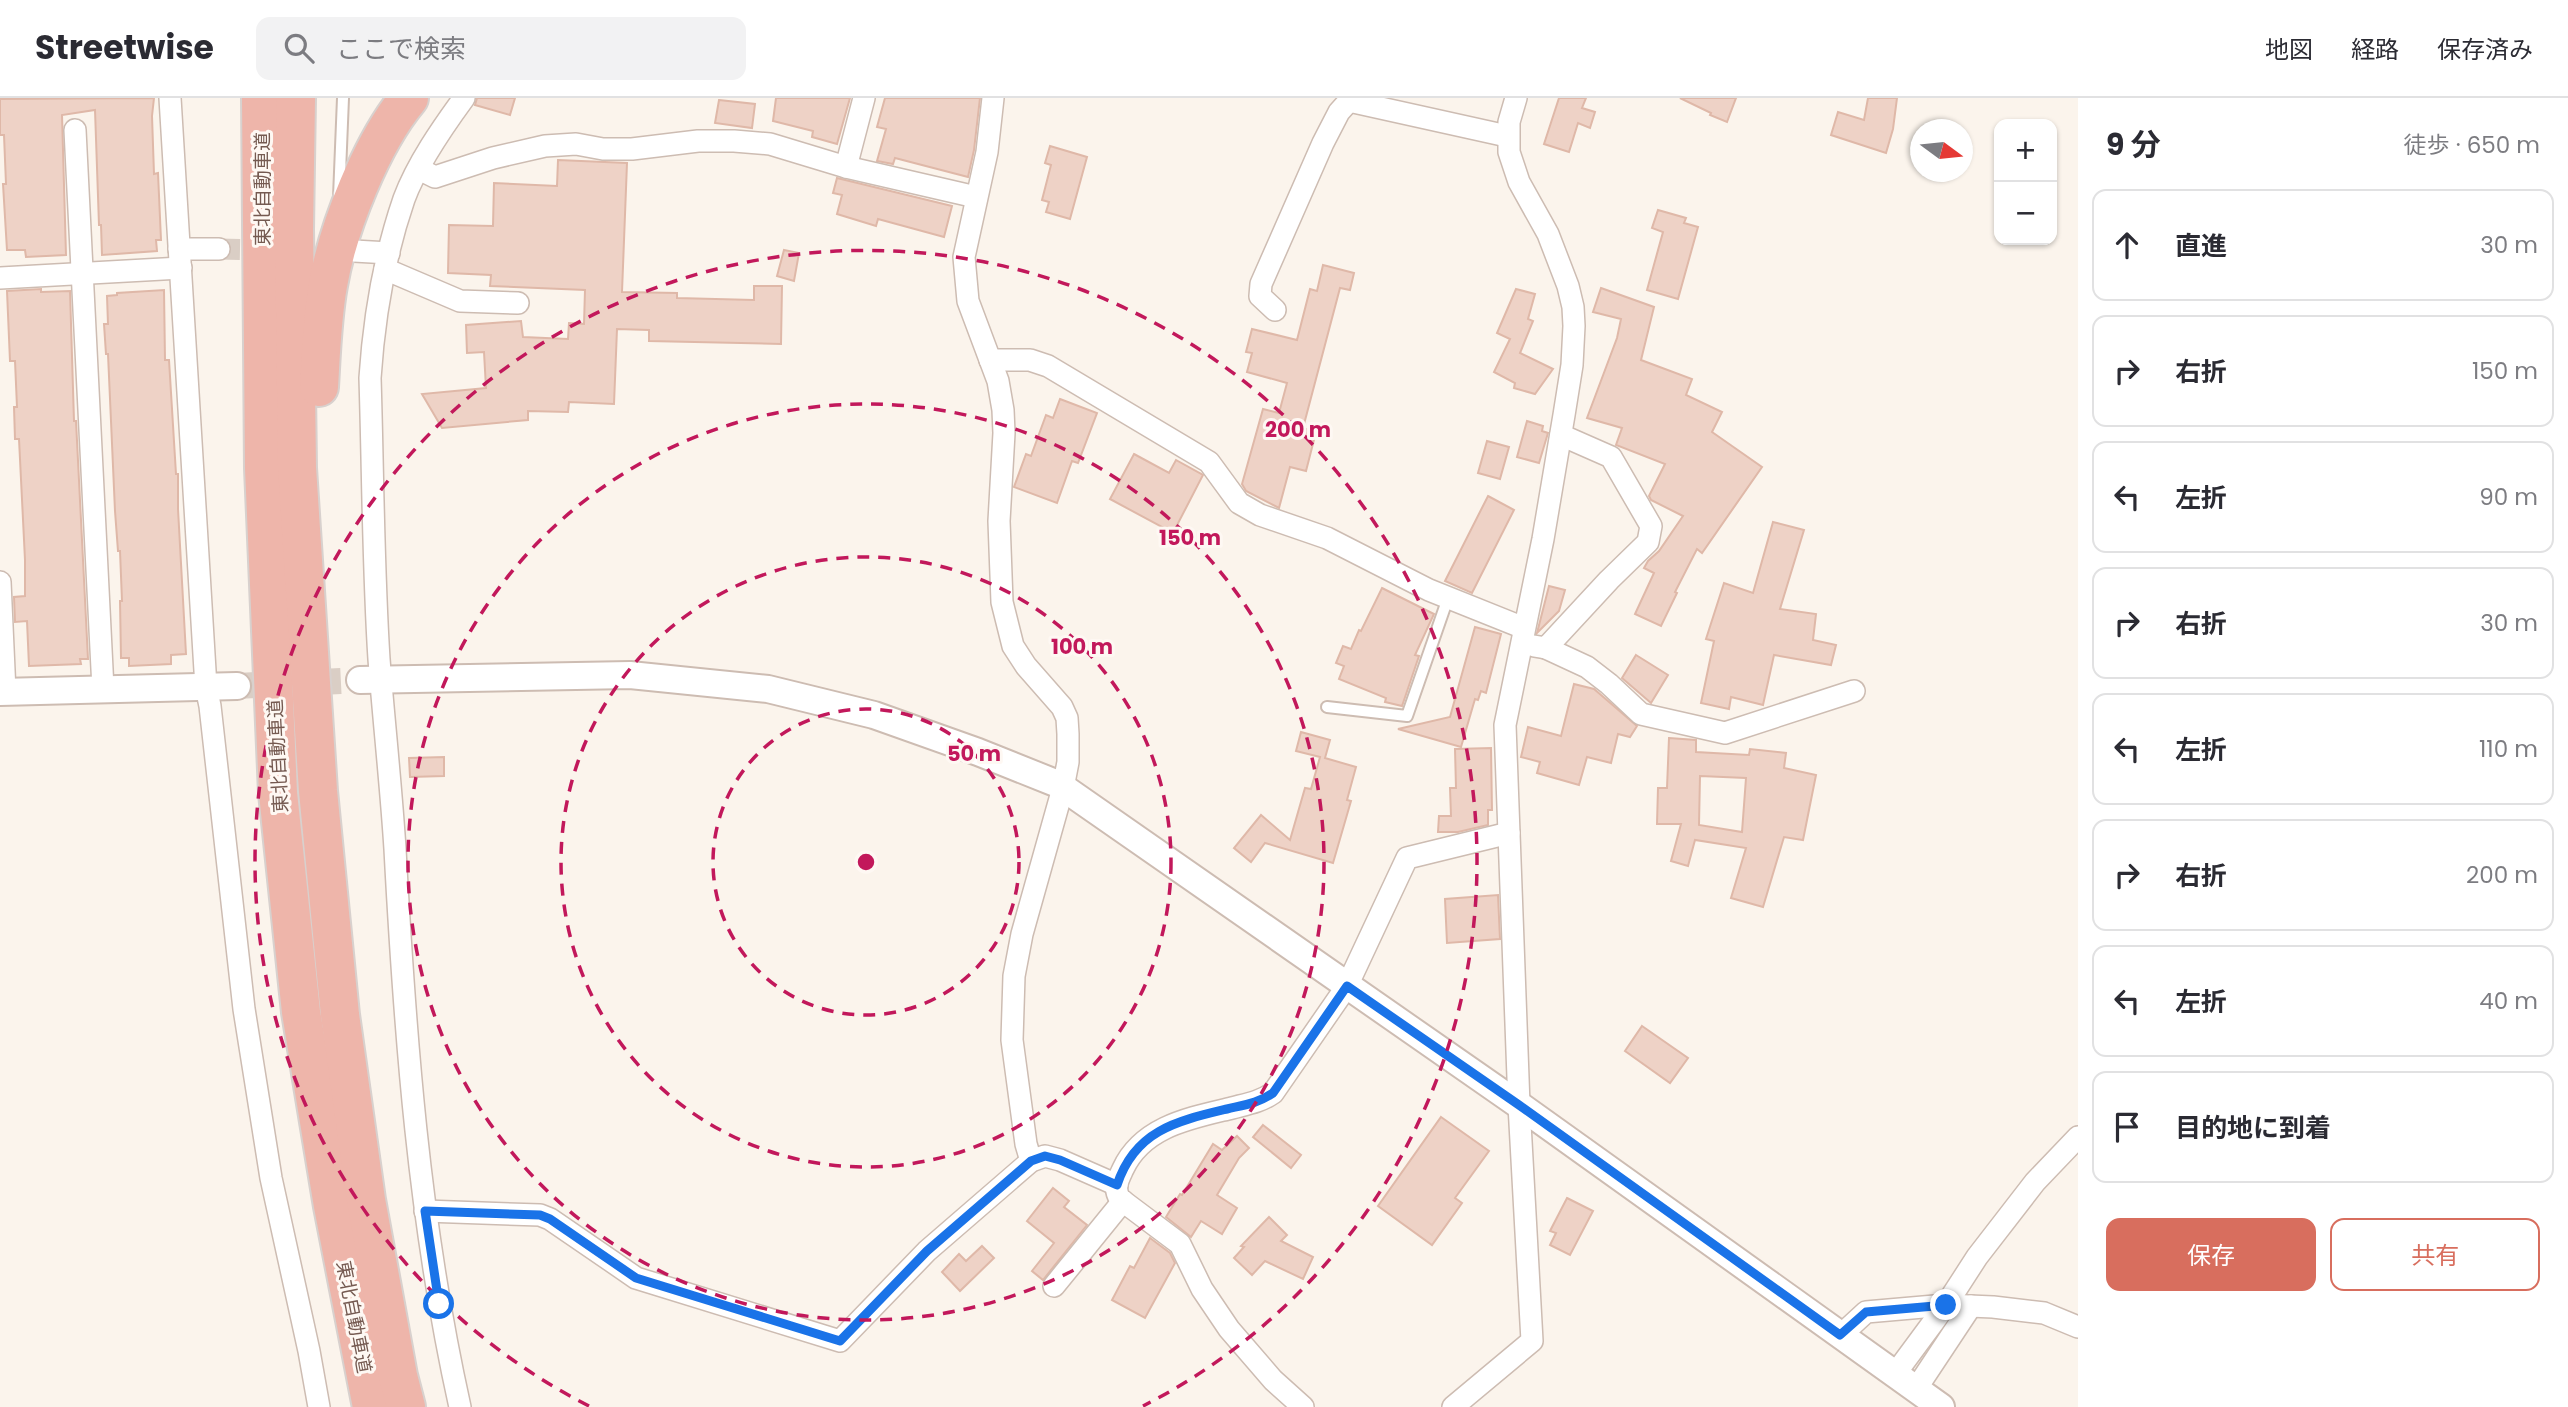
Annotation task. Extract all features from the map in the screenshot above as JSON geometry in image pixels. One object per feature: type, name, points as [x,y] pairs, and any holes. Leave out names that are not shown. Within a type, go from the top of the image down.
[{"type":"highway","points":[[239,98],[264,468]]},
{"type":"highway","name":"東北自動車道","points":[[261,98],[264,468],[278,793],[301,1012],[333,1206],[372,1407]]},
{"type":"highway","name":"東北自動車道","points":[[296,98],[294,229],[297,468],[318,791],[340,1015],[366,1200],[405,1407]]},
{"type":"highway","points":[[318,791],[316,465],[322,339],[328,284],[347,244],[367,169],[386,132],[409,98]]},
{"type":"street","points":[[170,98],[206,687],[211,706],[244,1009],[262,1126],[319,1407]]},
{"type":"street","points":[[460,1407],[443,1328],[425,1211],[406,1044],[398,943],[395,848],[371,679],[370,378],[373,334],[387,261],[405,198],[419,169],[464,98]]},
{"type":"street","points":[[846,167],[864,98]]},
{"type":"street","points":[[993,98],[987,152],[964,257],[968,301],[998,381],[1004,433],[999,521],[1002,603],[1013,646],[1026,666],[1062,707],[1067,719],[1068,762],[1063,788],[1022,934],[1014,976],[1012,1040],[1026,1144],[1031,1161]]},
{"type":"street","points":[[1453,1407],[1532,1340],[1519,1105],[1505,725],[1561,435],[1572,365],[1573,307],[1548,234],[1519,182],[1509,152],[1508,122],[1516,98]]},
{"type":"street","points":[[1275,310],[1260,296],[1261,284],[1322,143],[1339,112],[1349,101],[1507,136]]},
{"type":"street","points":[[75,130],[103,689]]},
{"type":"street","points":[[419,169],[435,177],[493,158],[545,146],[576,144],[603,149],[632,149],[698,141],[770,144],[846,167],[976,197]]},
{"type":"street","points":[[347,244],[387,261],[460,301],[518,303]]},
{"type":"street","points":[[0,278],[83,273],[180,259],[219,249]]},
{"type":"street","points":[[990,360],[1030,360],[1048,366],[1209,462],[1239,503],[1260,515],[1327,538],[1587,667],[1641,714],[1725,733],[1854,691]]},
{"type":"street","points":[[1546,648],[1648,542],[1651,526],[1611,457],[1561,435]]},
{"type":"street","points":[[0,582],[3,692],[237,686]]},
{"type":"street","points":[[371,679],[630,675],[768,689],[874,715],[978,752],[1063,788],[1519,1105],[1941,1407]]},
{"type":"street","points":[[1054,1286],[1120,1193],[1125,1165],[1135,1150],[1156,1131],[1202,1115],[1262,1101],[1273,1093],[1347,986],[1407,858],[1509,833]]},
{"type":"street","points":[[1906,1382],[1946,1305],[1977,1256],[2035,1182],[2078,1137]]},
{"type":"street","points":[[425,1211],[540,1215],[550,1219],[636,1278],[840,1341],[927,1251],[1031,1161],[1045,1156],[1120,1193],[1180,1244],[1202,1289],[1229,1329],[1273,1380],[1303,1407]]},
{"type":"street","points":[[1840,1335],[1866,1312],[1946,1305],[2044,1313],[2078,1327]]},
{"type":"street","points":[[1906,1382],[1971,1306]]},
{"type":"lane","points":[[344,98],[339,186],[347,244]]},
{"type":"lane","points":[[1327,707],[1408,716],[1448,598]]},
{"type":"building","points":[[154,98],[154,174],[158,173],[161,240],[156,240],[157,251],[102,255],[95,110],[62,115],[66,255],[26,257],[25,250],[7,250],[3,184],[6,184],[4,135],[0,135],[0,99]]},
{"type":"building","points":[[477,98],[515,98],[510,115],[475,105]]},
{"type":"building","points":[[776,98],[850,98],[837,144],[812,137],[813,131],[773,121]]},
{"type":"building","points":[[885,98],[980,98],[968,177],[895,158],[893,164],[877,161],[886,129],[877,127]]},
{"type":"building","points":[[1559,98],[1586,98],[1582,108],[1595,112],[1590,128],[1578,123],[1569,152],[1544,144]]},
{"type":"building","points":[[1680,98],[1736,98],[1727,122]]},
{"type":"building","points":[[1868,98],[1897,98],[1893,129],[1886,153],[1831,135],[1838,112],[1864,120]]},
{"type":"building","points":[[719,100],[755,104],[752,128],[715,123]]},
{"type":"building","points":[[1050,146],[1087,157],[1070,219],[1046,212],[1049,202],[1042,200],[1051,165],[1045,163]]},
{"type":"building","points":[[558,160],[627,163],[622,292],[677,293],[677,298],[754,300],[754,286],[782,286],[781,344],[649,341],[649,330],[617,329],[614,404],[569,402],[568,412],[528,411],[528,420],[442,428],[422,394],[486,388],[484,352],[467,353],[466,325],[521,321],[523,337],[568,339],[569,323],[584,324],[585,290],[490,286],[491,275],[448,273],[449,225],[493,226],[494,183],[557,186]]},
{"type":"building","points":[[837,178],[952,206],[944,237],[878,219],[876,226],[837,214],[842,195],[833,193]]},
{"type":"building","points":[[1658,210],[1686,218],[1684,223],[1698,227],[1678,299],[1647,290],[1663,232],[1652,228]]},
{"type":"building","points":[[784,250],[799,253],[794,281],[777,276]]},
{"type":"building","points":[[1323,265],[1354,273],[1350,290],[1340,288],[1303,428],[1316,432],[1306,471],[1290,467],[1279,508],[1246,491],[1242,484],[1263,409],[1279,413],[1287,383],[1247,372],[1252,353],[1246,352],[1252,329],[1297,340],[1310,289],[1317,291]]},
{"type":"building","points":[[1601,288],[1654,307],[1641,360],[1692,379],[1686,395],[1722,412],[1712,432],[1762,467],[1702,553],[1697,549],[1661,626],[1635,614],[1654,573],[1644,568],[1683,516],[1651,500],[1649,496],[1665,464],[1616,445],[1622,428],[1587,418],[1617,338],[1621,319],[1593,312]]},
{"type":"building","points":[[41,289],[41,292],[70,291],[74,421],[88,659],[80,659],[81,664],[29,666],[27,621],[15,622],[14,597],[25,596],[25,560],[19,439],[15,439],[15,361],[10,361],[7,291]]},
{"type":"building","points":[[1516,289],[1535,294],[1528,319],[1533,321],[1520,353],[1553,369],[1535,394],[1514,388],[1515,383],[1494,372],[1510,339],[1497,333]]},
{"type":"building","points":[[164,290],[165,360],[169,360],[178,474],[186,654],[171,655],[171,664],[129,666],[129,658],[121,658],[120,551],[115,511],[108,354],[104,324],[108,324],[107,296]]},
{"type":"building","points":[[1060,399],[1097,413],[1078,463],[1072,461],[1057,503],[1014,487],[1026,454],[1031,456],[1046,415],[1053,418]]},
{"type":"building","points":[[1527,421],[1543,426],[1542,431],[1548,433],[1539,463],[1517,457]]},
{"type":"building","points":[[1487,441],[1509,447],[1500,479],[1478,473]]},
{"type":"building","points":[[1134,454],[1169,473],[1176,460],[1203,475],[1173,533],[1110,499]]},
{"type":"building","points":[[1488,496],[1514,510],[1472,593],[1445,581]]},
{"type":"building","points":[[1773,522],[1804,530],[1780,609],[1816,614],[1813,640],[1836,645],[1831,665],[1774,655],[1763,705],[1731,697],[1729,709],[1701,703],[1714,641],[1706,639],[1724,583],[1753,593]]},
{"type":"building","points":[[1549,586],[1565,590],[1559,611],[1537,633]]},
{"type":"building","points":[[1382,588],[1434,614],[1415,655],[1419,656],[1402,706],[1385,702],[1386,698],[1339,679],[1344,666],[1336,663],[1343,646],[1351,649]]},
{"type":"building","points":[[1475,627],[1501,634],[1486,693],[1481,691],[1478,700],[1475,699],[1461,747],[1398,729],[1450,717]]},
{"type":"building","points":[[1636,655],[1668,675],[1651,703],[1622,678]]},
{"type":"building","points":[[1574,684],[1594,689],[1637,726],[1630,737],[1618,734],[1611,763],[1587,757],[1579,785],[1537,773],[1540,762],[1521,757],[1528,727],[1561,736]]},
{"type":"building","points":[[1301,732],[1330,740],[1325,758],[1356,767],[1347,800],[1351,801],[1333,863],[1265,843],[1251,862],[1234,848],[1261,815],[1290,840],[1305,788],[1311,789],[1320,757],[1296,751]]},
{"type":"building","points":[[1669,738],[1696,740],[1696,752],[1749,755],[1750,749],[1786,753],[1784,768],[1816,775],[1803,840],[1784,837],[1763,907],[1731,898],[1746,848],[1695,840],[1688,866],[1671,861],[1681,824],[1657,824],[1658,788],[1667,788]],"holes":[[[1700,776],[1746,778],[1742,832],[1699,825]]]},
{"type":"building","points":[[1491,748],[1492,810],[1488,810],[1488,825],[1458,832],[1438,832],[1439,816],[1451,816],[1450,788],[1456,788],[1455,749]]},
{"type":"building","points":[[444,757],[444,776],[410,777],[409,758]]},
{"type":"building","points":[[1498,895],[1500,939],[1447,943],[1445,899]]},
{"type":"building","points":[[1642,1026],[1688,1058],[1670,1083],[1625,1051]]},
{"type":"building","points":[[1441,1117],[1489,1151],[1455,1198],[1462,1203],[1432,1245],[1378,1206]]},
{"type":"building","points":[[1263,1125],[1301,1155],[1291,1168],[1253,1137]]},
{"type":"building","points":[[1237,1136],[1249,1148],[1239,1158],[1217,1195],[1237,1208],[1222,1234],[1201,1221],[1191,1237],[1166,1217],[1213,1144],[1222,1150]]},
{"type":"building","points":[[1053,1188],[1069,1201],[1064,1207],[1087,1225],[1043,1280],[1032,1271],[1054,1243],[1027,1221]]},
{"type":"building","points":[[1567,1198],[1593,1211],[1570,1255],[1550,1245],[1556,1233],[1550,1231]]},
{"type":"building","points":[[1269,1217],[1287,1235],[1281,1241],[1313,1257],[1303,1279],[1265,1261],[1252,1275],[1234,1258],[1244,1247],[1241,1246]]},
{"type":"building","points":[[1150,1238],[1170,1253],[1175,1263],[1145,1318],[1112,1300],[1130,1266],[1134,1268]]},
{"type":"building","points":[[982,1246],[994,1258],[960,1291],[942,1272],[959,1254],[966,1261]]},
{"type":"tunnel","points":[[219,249],[269,250]]},
{"type":"tunnel","points":[[237,686],[360,680]]},
{"type":"route","points":[[439,1304],[425,1211],[540,1215],[550,1219],[636,1278],[840,1341],[927,1251],[1031,1161],[1045,1156],[1060,1160],[1117,1185],[1135,1150],[1156,1131],[1202,1115],[1262,1101],[1273,1093],[1347,986],[1519,1105],[1840,1335],[1866,1312],[1946,1305]]}]
